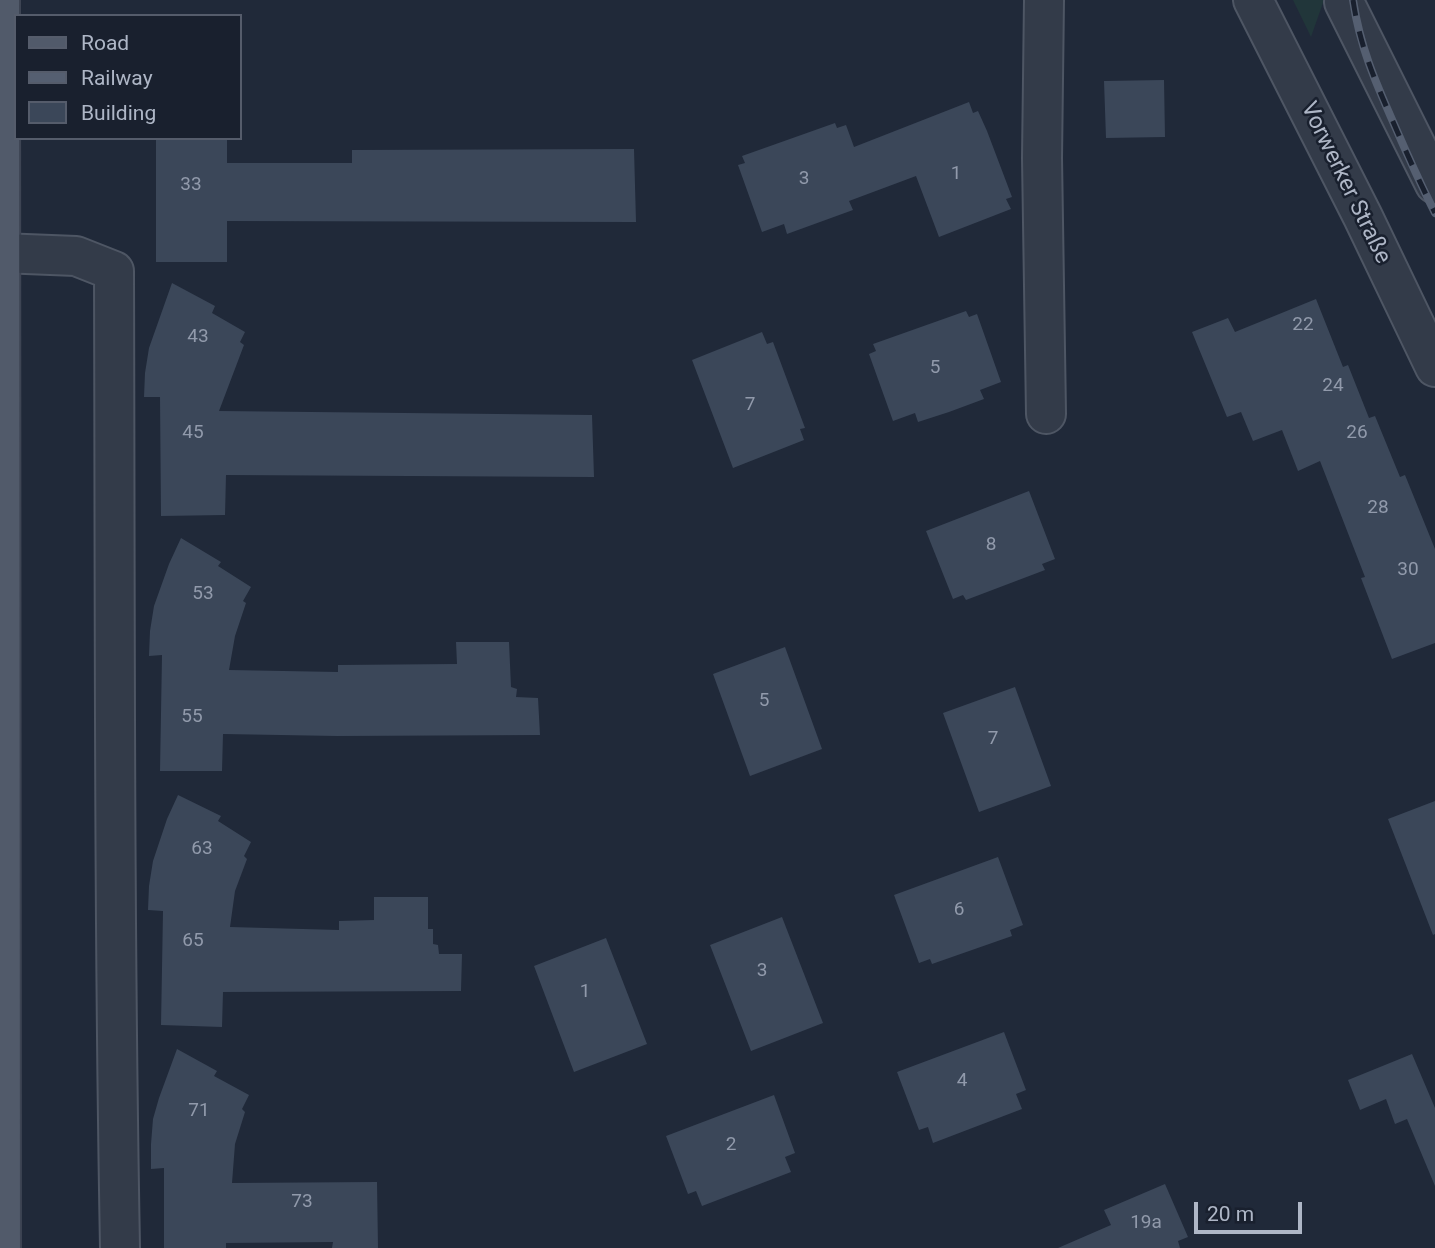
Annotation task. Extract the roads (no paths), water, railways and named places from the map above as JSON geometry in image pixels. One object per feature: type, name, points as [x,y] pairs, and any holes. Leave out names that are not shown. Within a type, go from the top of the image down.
[{"type":"main road","points":[[0,0],[1,1248]]},
{"type":"street","points":[[1044,0],[1042,172],[1046,414]]},
{"type":"street","name":"Vorwerker Straße","points":[[1253,0],[1363,217],[1435,367]]},
{"type":"street","points":[[1340,11],[1435,184]]},
{"type":"street","points":[[1,253],[76,256],[114,271],[116,1035],[120,1248]]},
{"type":"railway","points":[[1353,0],[1364,49],[1375,78],[1435,213]]}]
